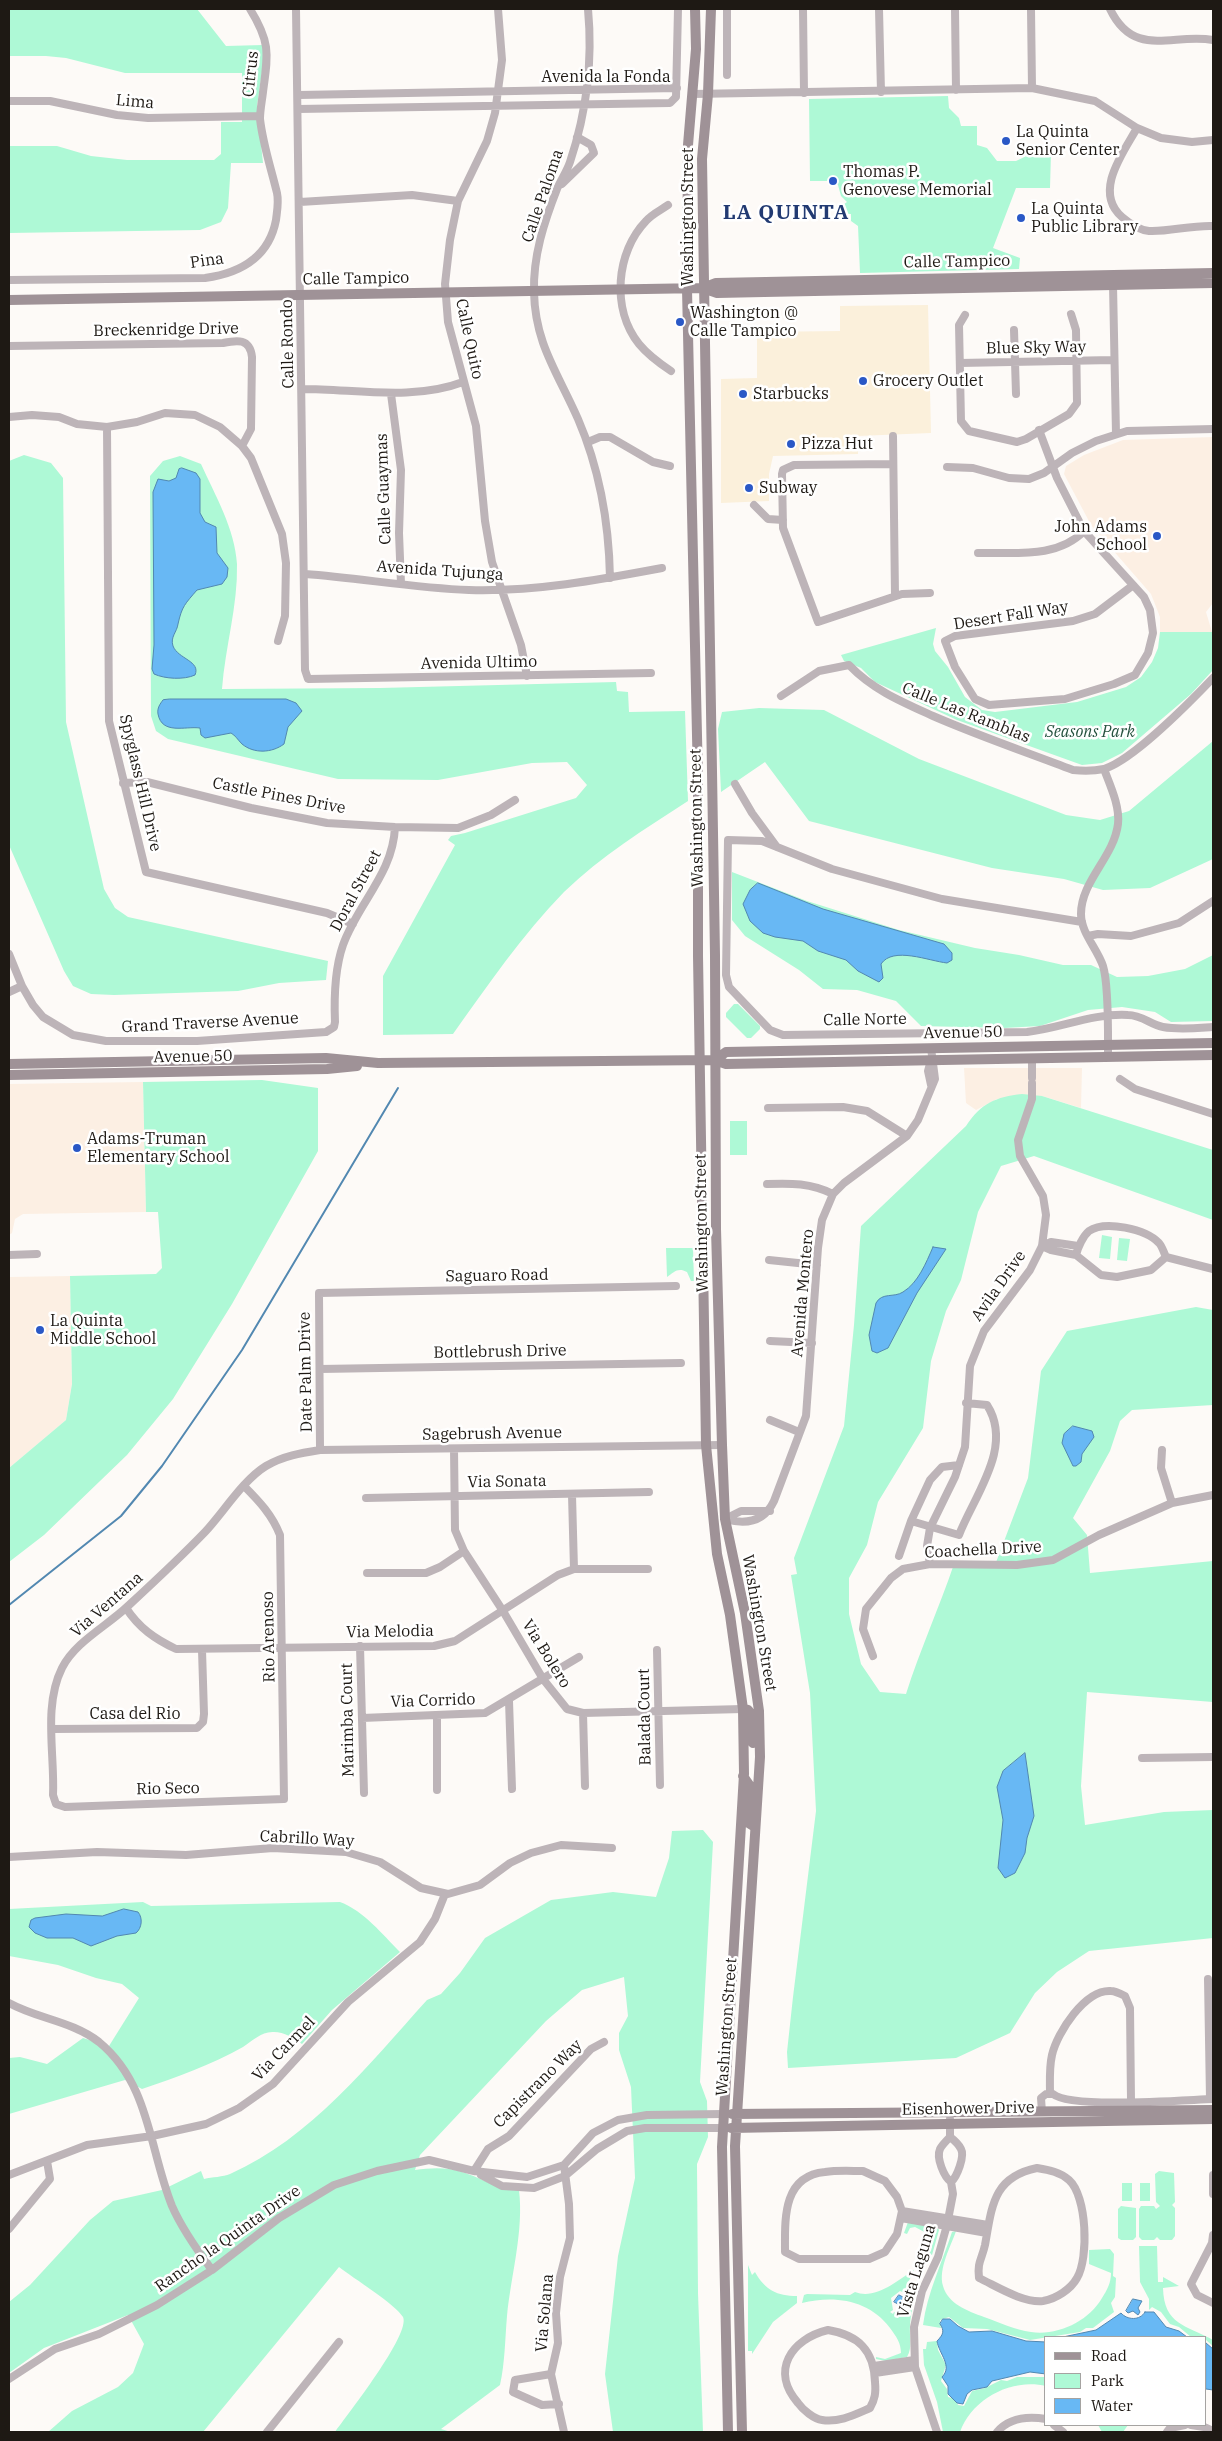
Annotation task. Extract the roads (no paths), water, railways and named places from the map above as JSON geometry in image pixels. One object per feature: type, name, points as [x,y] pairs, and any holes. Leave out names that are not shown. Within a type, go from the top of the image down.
[{"type":"main road","name":"Washington Street","points":[[695,9],[693,94],[688,145],[687,288],[698,744],[700,1061],[706,1445],[717,1554],[740,1674],[743,1709],[743,1776],[723,2114],[728,2432]]},
{"type":"main road","name":"Washington Street","points":[[711,9],[708,94],[702,159],[715,955],[716,1229],[722,1445],[725,1519],[747,1630],[759,1711],[760,1757],[736,2128],[742,2432]]},
{"type":"main road","points":[[1113,286],[1116,280],[1154,278],[1180,273]]},
{"type":"main road","name":"Calle Tampico","points":[[703,288],[716,283],[1213,273]]},
{"type":"main road","name":"Calle Tampico","points":[[9,300],[687,288],[703,288],[717,293],[727,293],[1213,283]]},
{"type":"main road","name":"Avenue 50","points":[[715,1060],[726,1052],[1213,1043]]},
{"type":"main road","name":"Avenue 50","points":[[9,1064],[326,1058],[378,1063],[715,1060],[726,1064],[1213,1055]]},
{"type":"main road","name":"Avenue 50","points":[[9,1075],[326,1070],[378,1063]]},
{"type":"main road","points":[[743,1709],[750,1711],[753,1750],[760,1757]]},
{"type":"main road","points":[[743,1776],[750,1786],[747,1822],[756,1827]]},
{"type":"main road","name":"Eisenhower Drive","points":[[723,2114],[1042,2112],[1212,2103]]},
{"type":"main road","name":"Eisenhower Drive","points":[[723,2128],[1213,2119]]},
{"type":"street","name":"Citrus","points":[[250,9],[267,44],[268,60],[260,116]]},
{"type":"street","name":"Calle Rondo","points":[[296,9],[303,389],[305,670],[308,679]]},
{"type":"street","name":"Calle Quito","points":[[498,9],[502,60],[496,106],[487,141],[458,201],[446,270],[446,293],[448,322],[476,426],[485,521],[492,562],[521,645],[527,676]]},
{"type":"street","name":"Calle Paloma","points":[[588,9],[591,56],[586,104],[569,163],[557,189],[538,248],[534,266],[534,291],[536,317],[546,356],[588,442],[598,474],[610,539],[610,578]]},
{"type":"street","points":[[677,88],[678,9]]},
{"type":"street","points":[[727,9],[727,75]]},
{"type":"street","points":[[803,9],[804,93]]},
{"type":"street","points":[[879,9],[881,92]]},
{"type":"street","points":[[955,9],[956,90]]},
{"type":"street","points":[[1031,9],[1032,88]]},
{"type":"street","points":[[1110,9],[1122,26],[1143,40],[1155,42],[1198,38],[1213,40]]},
{"type":"street","name":"Avenida la Fonda","points":[[298,95],[677,88],[676,97],[670,102],[298,109]]},
{"type":"street","name":"Avenida la Fonda","points":[[693,94],[1032,88],[1095,101],[1137,128],[1161,138],[1180,141],[1213,140]]},
{"type":"street","name":"Lima","points":[[9,101],[50,101],[117,115],[148,118],[260,116]]},
{"type":"street","name":"Pina","points":[[9,280],[205,278],[223,276],[244,266],[266,247],[274,230],[278,209],[278,194],[266,157],[260,116]]},
{"type":"street","points":[[1137,128],[1112,172],[1110,188],[1115,211],[1131,225],[1148,231],[1195,225],[1213,226]]},
{"type":"street","points":[[557,189],[594,152],[591,144],[577,137]]},
{"type":"street","points":[[300,202],[412,195],[458,201]]},
{"type":"street","points":[[668,205],[647,220],[633,239],[625,258],[621,290],[626,320],[638,343],[652,358],[671,371]]},
{"type":"street","points":[[1113,286],[1116,434]]},
{"type":"street","points":[[965,315],[959,325],[961,421],[965,428],[977,434],[1013,442],[1026,440],[1039,430],[1069,414],[1078,403],[1076,330],[1071,314]]},
{"type":"street","points":[[1014,330],[1016,394]]},
{"type":"street","name":"Breckenridge Drive","points":[[9,346],[223,343],[240,340],[246,342],[252,356],[252,429],[242,446]]},
{"type":"street","name":"Blue Sky Way","points":[[960,363],[1113,360]]},
{"type":"street","points":[[303,389],[332,388],[390,394],[452,386],[463,382]]},
{"type":"street","name":"Calle Guaymas","points":[[390,394],[401,470],[399,533],[402,584]]},
{"type":"street","points":[[9,417],[32,414],[59,417],[77,424],[107,427],[164,413],[195,415],[220,427],[242,446],[251,458],[282,534],[286,563],[285,616],[278,641]]},
{"type":"street","name":"Spyglass Hill Drive","points":[[107,427],[109,721],[146,872],[327,913],[353,924]]},
{"type":"street","points":[[948,467],[986,470],[1009,478],[1023,480],[1036,477],[1072,453],[1127,431],[1213,429]]},
{"type":"street","points":[[1039,430],[1057,478],[1084,531],[1132,586]]},
{"type":"street","points":[[893,436],[895,596]]},
{"type":"street","points":[[588,442],[600,437],[610,437],[653,462],[670,466]]},
{"type":"street","points":[[893,464],[794,465],[786,468],[782,474],[785,534],[818,622],[895,596],[930,593]]},
{"type":"street","points":[[754,505],[768,519],[783,520]]},
{"type":"street","points":[[978,553],[1052,551],[1084,531]]},
{"type":"street","name":"Avenida Tujunga","points":[[305,574],[468,590],[501,590],[537,588],[610,578],[662,568]]},
{"type":"street","name":"Desert Fall Way","points":[[1132,586],[1144,597],[1150,610],[1154,633],[1148,653],[1135,675],[1065,699],[989,705],[975,699],[955,667],[945,642],[955,636],[1073,621],[1094,614],[1132,586]]},
{"type":"street","name":"Calle Las Ramblas","points":[[781,696],[819,671],[848,665],[863,680],[890,696],[969,732],[1073,770],[1086,771],[1104,768],[1134,751],[1192,701],[1213,678]]},
{"type":"street","name":"Avenida Ultimo","points":[[308,679],[651,673]]},
{"type":"street","points":[[1104,768],[1115,804],[1118,823],[1112,843],[1082,900],[1082,922],[1104,967],[1108,1057]]},
{"type":"street","name":"Castle Pines Drive","points":[[123,784],[147,782],[251,808],[328,823],[395,827],[458,828],[491,816],[514,800]]},
{"type":"street","points":[[735,784],[752,813],[778,848]]},
{"type":"street","name":"Doral Street","points":[[334,1027],[340,956],[353,924],[392,856],[395,827]]},
{"type":"street","name":"Calle Norte","points":[[1082,922],[942,899],[832,869],[762,841],[728,840],[729,987],[770,1030],[783,1035],[1026,1032],[1050,1029],[1088,1017],[1106,1016],[1141,1016],[1162,1027],[1213,1027]]},
{"type":"street","points":[[1088,936],[1131,936],[1180,924],[1213,901]]},
{"type":"street","name":"Grand Traverse Avenue","points":[[9,954],[22,986],[43,1017],[73,1035],[106,1041],[197,1041],[326,1032],[334,1027]]},
{"type":"street","points":[[9,992],[22,986]]},
{"type":"street","name":"Avenida Montero","points":[[770,1511],[806,1416],[822,1220],[834,1194],[844,1183],[907,1136],[926,1104],[931,1085],[935,1079],[931,1048]]},
{"type":"street","name":"Avila Drive","points":[[930,1564],[927,1546],[930,1528],[959,1465],[965,1447],[966,1403],[970,1366],[984,1331],[1030,1270],[1042,1246],[1046,1215],[1043,1196],[1020,1156],[1018,1140],[1032,1099],[1032,1058]]},
{"type":"street","points":[[1120,1079],[1135,1089],[1213,1114]]},
{"type":"street","points":[[768,1108],[843,1107],[867,1110],[907,1136]]},
{"type":"street","points":[[767,1184],[796,1183],[819,1187],[834,1194]]},
{"type":"street","points":[[1077,1250],[1089,1232],[1104,1225],[1131,1229],[1144,1234],[1158,1242],[1166,1257],[1213,1269]]},
{"type":"street","points":[[1042,1246],[1051,1250],[1077,1250],[1101,1276],[1117,1277],[1151,1270],[1166,1257]]},
{"type":"street","points":[[9,1255],[37,1254]]},
{"type":"street","points":[[769,1260],[817,1265]]},
{"type":"street","name":"Saguaro Road","points":[[318,1293],[676,1286]]},
{"type":"street","name":"Date Palm Drive","points":[[318,1293],[320,1450]]},
{"type":"street","points":[[770,1340],[812,1343]]},
{"type":"street","name":"Bottlebrush Drive","points":[[320,1369],[681,1363]]},
{"type":"street","points":[[911,1521],[959,1535],[991,1464],[996,1440],[993,1414],[987,1404],[966,1403]]},
{"type":"street","points":[[770,1420],[799,1432]]},
{"type":"street","name":"Sagebrush Avenue","points":[[265,1466],[291,1455],[320,1450],[722,1445]]},
{"type":"street","name":"Via Bolero","points":[[454,1449],[453,1497],[455,1530],[464,1551],[503,1611],[543,1679],[567,1709],[583,1713],[743,1709]]},
{"type":"street","points":[[1162,1450],[1161,1468],[1172,1503]]},
{"type":"street","points":[[899,1556],[911,1521],[930,1480],[942,1467],[959,1465]]},
{"type":"street","name":"Via Ventana","points":[[54,1802],[53,1696],[62,1668],[74,1651],[126,1608],[205,1532],[244,1486],[265,1466]]},
{"type":"street","name":"Rio Arenoso","points":[[244,1486],[274,1519],[280,1536],[284,1799]]},
{"type":"street","name":"Via Sonata","points":[[366,1498],[648,1492]]},
{"type":"street","points":[[572,1495],[574,1569]]},
{"type":"street","name":"Coachella Drive","points":[[874,1656],[863,1629],[866,1609],[891,1578],[903,1569],[930,1564],[1017,1565],[1053,1560],[1099,1535],[1172,1503],[1213,1495]]},
{"type":"street","points":[[725,1519],[741,1511],[770,1511]]},
{"type":"street","points":[[725,1519],[738,1523],[755,1521],[770,1511]]},
{"type":"street","points":[[367,1573],[426,1573],[440,1567],[464,1551]]},
{"type":"street","name":"Via Melodia","points":[[126,1608],[135,1622],[154,1638],[176,1649],[441,1645],[455,1640],[558,1575],[574,1569],[648,1569]]},
{"type":"street","name":"Marimba Court","points":[[360,1646],[364,1794]]},
{"type":"street","name":"Casa del Rio","points":[[52,1729],[196,1728],[203,1722],[204,1714],[202,1650]]},
{"type":"street","name":"Balada Court","points":[[657,1650],[660,1784]]},
{"type":"street","name":"Via Corrido","points":[[362,1718],[484,1713],[509,1701],[579,1657]]},
{"type":"street","points":[[509,1701],[512,1790]]},
{"type":"street","points":[[583,1713],[584,1786]]},
{"type":"street","points":[[437,1715],[437,1790]]},
{"type":"street","points":[[1142,1758],[1213,1757]]},
{"type":"street","name":"Rio Seco","points":[[54,1802],[65,1807],[284,1799]]},
{"type":"street","name":"Cabrillo Way","points":[[9,1857],[98,1852],[192,1855],[273,1848],[346,1852],[374,1859],[421,1888],[445,1894],[474,1888],[510,1863],[531,1853],[561,1846],[612,1848]]},
{"type":"street","name":"Via Carmel","points":[[9,2175],[88,2144],[152,2136],[206,2124],[239,2108],[273,2084],[348,2002],[420,1942],[435,1919],[445,1894]]},
{"type":"street","points":[[1208,1979],[1212,2103]]},
{"type":"street","points":[[1050,2094],[1052,2054],[1060,2032],[1083,2004],[1094,1994],[1110,1990],[1125,1996],[1130,2008],[1131,2101]]},
{"type":"street","points":[[9,2003],[26,2012],[63,2022],[99,2042],[126,2071],[142,2101],[172,2206],[192,2244],[212,2270]]},
{"type":"street","name":"Capistrano Way","points":[[474,2171],[488,2149],[509,2136],[590,2049],[604,2042]]},
{"type":"street","name":"Eisenhower Drive","points":[[1042,2112],[1041,2098],[1046,2094],[1084,2102],[1212,2103]]},
{"type":"street","points":[[950,2112],[950,2137],[939,2152],[945,2177],[951,2184]]},
{"type":"street","name":"Rancho la Quinta Drive","points":[[9,2379],[55,2349],[99,2334],[158,2305],[212,2270],[279,2218],[334,2185],[377,2171],[430,2160],[474,2171],[527,2177],[564,2165],[593,2134],[618,2120],[647,2115],[723,2114]]},
{"type":"street","name":"Rancho la Quinta Drive","points":[[474,2171],[502,2186],[534,2188],[565,2176],[598,2149],[627,2131],[645,2128],[723,2128]]},
{"type":"street","points":[[942,2166],[959,2166],[962,2152],[950,2137]]},
{"type":"street","points":[[9,2229],[50,2179],[47,2161]]},
{"type":"street","name":"Via Solana","points":[[564,2165],[570,2204],[570,2238],[560,2277],[556,2313],[558,2343],[551,2374],[564,2432]]},
{"type":"street","name":"Vista Laguna","points":[[937,2432],[914,2363],[914,2326],[922,2291],[938,2257],[953,2194],[951,2184],[957,2177],[959,2166]]},
{"type":"street","points":[[1037,2168],[1059,2173],[1069,2180],[1082,2204],[1082,2268],[1077,2280],[1058,2296],[1043,2301],[1025,2298],[979,2278],[977,2265],[984,2248],[987,2229],[998,2191],[1008,2179],[1021,2172],[1037,2168]]},
{"type":"street","points":[[863,2171],[884,2181],[897,2197],[902,2215],[897,2234],[885,2252],[869,2260],[799,2259],[785,2252],[785,2214],[790,2194],[803,2179],[823,2172],[863,2171]]},
{"type":"street","points":[[1213,2176],[1213,2194]]},
{"type":"street","points":[[902,2215],[987,2229]]},
{"type":"street","points":[[1213,2234],[1212,2243],[1191,2284],[1197,2295],[1213,2303]]},
{"type":"street","points":[[828,2330],[843,2333],[857,2341],[868,2352],[875,2370],[876,2397],[870,2408],[843,2419],[822,2420],[803,2409],[788,2392],[785,2370],[793,2349],[810,2334],[828,2330]]},
{"type":"street","points":[[267,2432],[339,2342]]},
{"type":"street","points":[[875,2370],[914,2363]]},
{"type":"street","points":[[551,2374],[515,2380],[513,2392],[542,2405],[559,2404]]},
{"type":"street","points":[[997,2432],[1004,2424],[1026,2417],[1044,2419]]},
{"type":"street","points":[[1166,2432],[1170,2428],[1180,2426]]},
{"type":"street","points":[[1198,2426],[1213,2432]]},
{"type":"water","points":[[182,468],[196,473],[200,479],[200,513],[205,522],[216,527],[217,553],[228,568],[227,577],[222,584],[197,590],[183,609],[172,643],[179,654],[192,663],[196,670],[195,675],[186,678],[174,678],[154,674],[152,669],[154,645],[153,492],[158,479],[169,481],[176,478],[179,469]]},
{"type":"water","points":[[286,699],[296,703],[302,711],[288,727],[284,744],[269,751],[257,751],[242,744],[231,733],[205,738],[201,735],[200,728],[175,728],[164,725],[160,721],[158,708],[163,700]]},
{"type":"water","points":[[758,883],[823,909],[944,944],[952,953],[952,960],[947,963],[912,956],[894,956],[881,964],[883,978],[879,982],[858,971],[846,960],[818,951],[803,941],[775,937],[763,933],[750,921],[743,904],[750,890]]},
{"type":"water","points":[[933,1247],[946,1249],[917,1293],[888,1348],[877,1353],[872,1351],[869,1335],[876,1303],[881,1297],[900,1294],[908,1288],[921,1272]]},
{"type":"water","points":[[1073,1426],[1092,1431],[1094,1437],[1082,1454],[1081,1462],[1076,1466],[1073,1466],[1062,1443],[1064,1434]]},
{"type":"water","points":[[1025,1753],[1034,1816],[1027,1838],[1025,1853],[1015,1873],[1005,1878],[998,1868],[1003,1820],[997,1787],[1003,1771]]},
{"type":"water","points":[[124,1909],[140,1914],[141,1923],[138,1931],[117,1936],[91,1946],[73,1938],[47,1938],[35,1933],[29,1927],[31,1920],[35,1918],[66,1914],[102,1916]]},
{"type":"water","points":[[899,2295],[903,2297],[902,2301],[906,2306],[903,2310],[899,2310],[898,2304],[894,2302]]},
{"type":"water","points":[[1133,2299],[1142,2301],[1138,2308],[1140,2312],[1138,2315],[1133,2311],[1128,2313],[1126,2311]]},
{"type":"water","points":[[1145,2312],[1154,2312],[1166,2327],[1179,2331],[1186,2336],[1068,2336],[1096,2330],[1121,2313],[1133,2318],[1143,2315]]},
{"type":"water","points":[[943,2319],[950,2319],[969,2332],[992,2331],[1026,2341],[1044,2342],[1044,2374],[1030,2372],[992,2381],[987,2387],[972,2390],[967,2394],[963,2404],[957,2403],[948,2394],[948,2386],[942,2377],[945,2373],[946,2364],[937,2341],[943,2333],[940,2324]]},
{"type":"water","points":[[1207,2344],[1213,2349],[1213,2390],[1207,2389]]},
{"type":"waterway","points":[[9,1605],[121,1516],[162,1466],[242,1350],[398,1088]]},
{"type":"place","name":"La Quinta Senior Center","points":[[1006,141]]},
{"type":"place","name":"Thomas P. Genovese Memorial","points":[[833,181]]},
{"type":"place","name":"La Quinta Public Library","points":[[1021,218]]},
{"type":"place","name":"Washington @ Calle Tampico","points":[[680,322]]},
{"type":"place","name":"Grocery Outlet","points":[[863,381]]},
{"type":"place","name":"Starbucks","points":[[743,394]]},
{"type":"place","name":"Pizza Hut","points":[[791,444]]},
{"type":"place","name":"Subway","points":[[749,488]]},
{"type":"place","name":"John Adams School","points":[[1157,536]]},
{"type":"place","name":"Adams-Truman Elementary School","points":[[77,1148]]},
{"type":"place","name":"La Quinta Middle School","points":[[40,1330]]},
{"type":"district","name":"LA QUINTA","points":[[786,213]]},
{"type":"park label","name":"Seasons Park","points":[[1090,732]]}]
